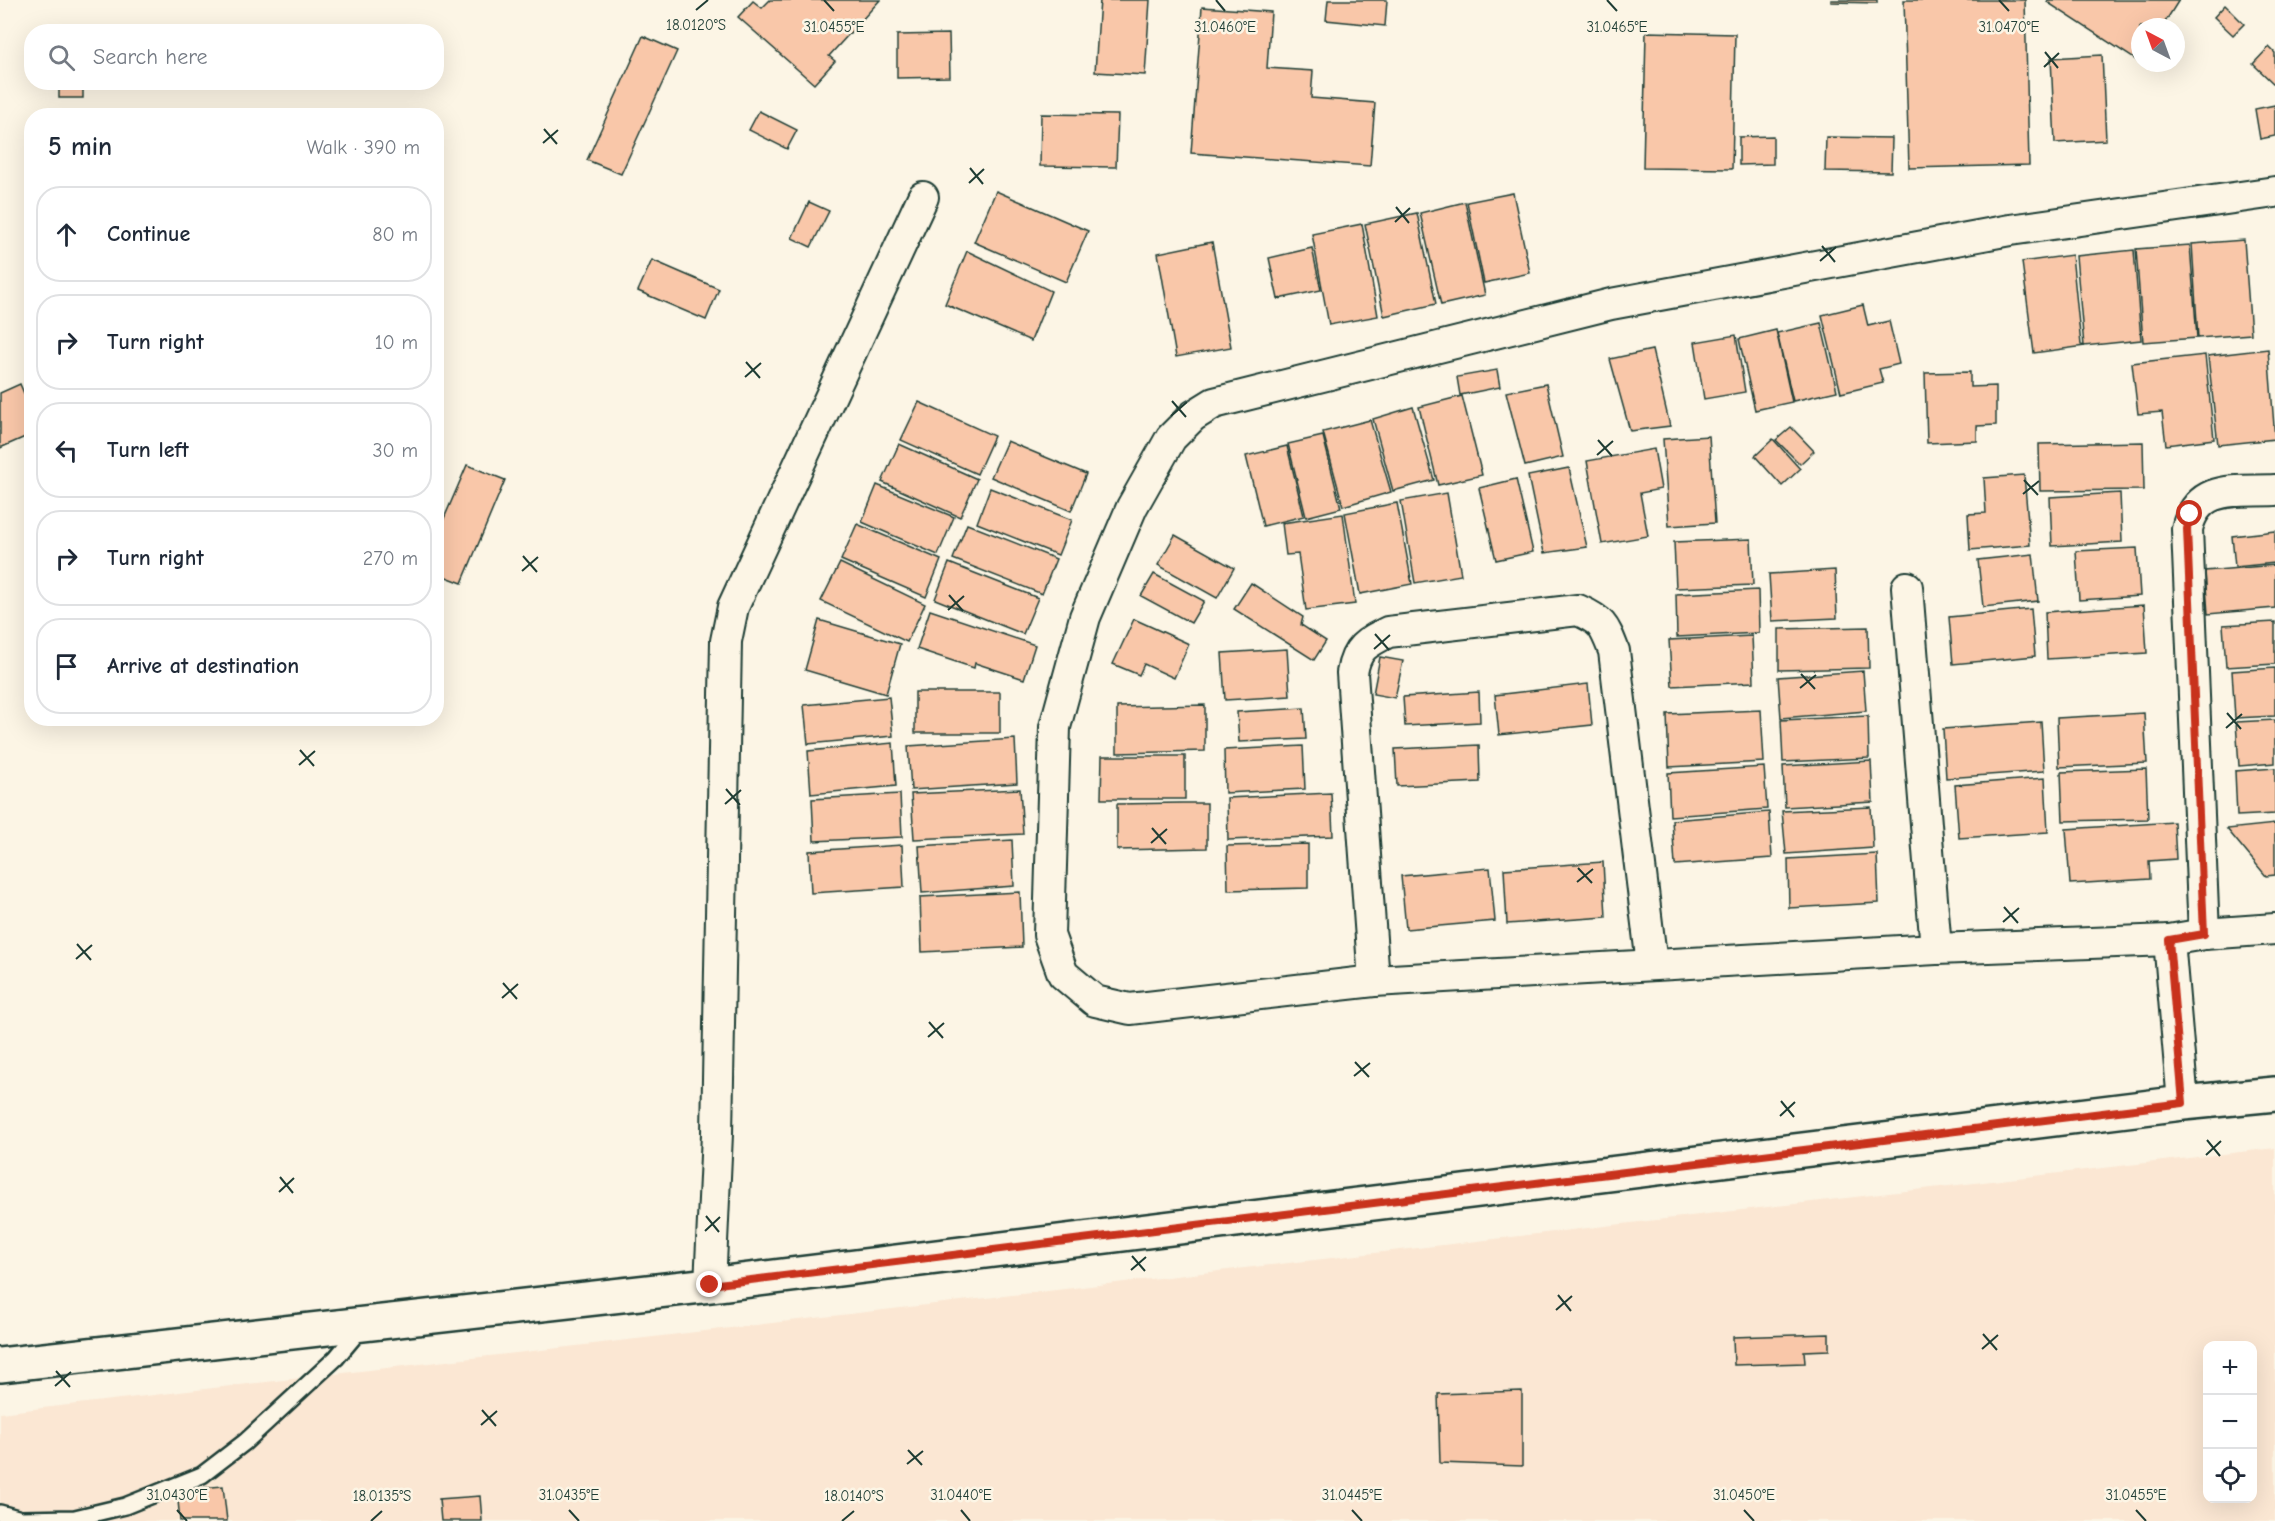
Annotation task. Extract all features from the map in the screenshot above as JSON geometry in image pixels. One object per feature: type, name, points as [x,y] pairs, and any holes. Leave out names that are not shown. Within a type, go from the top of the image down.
[{"type":"main road","points":[[0,1365],[710,1285],[2183,1103],[2275,1094]]},
{"type":"street","points":[[2275,192],[2010,230],[1611,304],[1214,403],[1193,416],[1171,438],[1132,507],[1086,617],[1054,727],[1049,935],[1063,974],[1095,1001],[1130,1009],[1374,981],[1936,950],[2169,940],[2204,934],[2275,929]]},
{"type":"street","points":[[710,1285],[717,1134],[726,641],[733,607],[923,197]]},
{"type":"street","points":[[2204,934],[2187,529],[2190,514],[2199,502],[2214,494],[2275,490]]},
{"type":"street","points":[[1908,587],[1936,950]]},
{"type":"street","points":[[1374,981],[1352,673],[1354,658],[1366,643],[1388,632],[1578,610],[1597,618],[1614,651],[1652,965]]},
{"type":"street","points":[[2169,940],[2183,1103]]},
{"type":"lane","points":[[0,1513],[21,1519],[75,1518],[125,1506],[202,1476],[245,1442],[336,1358],[364,1324]]},
{"type":"shaded area","points":[[2275,1148],[2275,1521],[0,1521],[0,1413]]},
{"type":"building","points":[[770,0],[880,0],[829,56],[835,61],[814,84],[738,17],[753,1],[762,8]]},
{"type":"building","points":[[1100,0],[1150,0],[1145,75],[1095,72]]},
{"type":"building","points":[[1328,0],[1387,0],[1385,26],[1326,20]]},
{"type":"building","points":[[1831,0],[1877,0],[1877,3],[1831,2]]},
{"type":"building","points":[[1904,0],[2025,0],[2029,165],[1909,168]]},
{"type":"building","points":[[2048,0],[2179,0],[2168,18],[2131,18],[2131,57],[2047,2]]},
{"type":"building","points":[[2225,5],[2244,24],[2233,35],[2214,17]]},
{"type":"building","points":[[1202,7],[1271,12],[1267,68],[1313,71],[1311,98],[1375,103],[1370,166],[1191,153]]},
{"type":"building","points":[[1646,32],[1735,34],[1732,169],[1643,168]]},
{"type":"building","points":[[949,34],[950,77],[897,78],[897,35]]},
{"type":"building","points":[[643,36],[677,51],[621,174],[587,160]]},
{"type":"building","points":[[2269,47],[2275,53],[2275,85],[2253,64]]},
{"type":"building","points":[[2102,55],[2106,140],[2055,143],[2051,58]]},
{"type":"building","points":[[59,90],[83,90],[83,98],[59,98]]},
{"type":"building","points":[[2275,105],[2275,136],[2260,139],[2255,109]]},
{"type":"building","points":[[759,111],[797,130],[787,149],[749,130]]},
{"type":"building","points":[[1041,114],[1118,115],[1116,167],[1040,166]]},
{"type":"building","points":[[1773,136],[1773,164],[1739,165],[1739,137]]},
{"type":"building","points":[[1826,137],[1892,138],[1891,172],[1825,171]]},
{"type":"building","points":[[996,191],[1088,231],[1066,282],[974,242]]},
{"type":"building","points":[[1513,193],[1530,273],[1484,283],[1467,202]]},
{"type":"building","points":[[809,202],[829,211],[811,247],[792,238]]},
{"type":"building","points":[[1465,202],[1485,295],[1441,305],[1420,213]]},
{"type":"building","points":[[1417,213],[1436,304],[1384,316],[1365,224]]},
{"type":"building","points":[[1362,224],[1378,316],[1329,325],[1312,234]]},
{"type":"building","points":[[2244,240],[2251,334],[2198,338],[2192,244]]},
{"type":"building","points":[[1212,242],[1231,347],[1176,357],[1158,253]]},
{"type":"building","points":[[2190,245],[2197,338],[2143,342],[2136,249]]},
{"type":"building","points":[[1312,248],[1321,290],[1278,299],[1269,258]]},
{"type":"building","points":[[2134,250],[2141,340],[2084,346],[2076,256]]},
{"type":"building","points":[[967,251],[1051,291],[1031,341],[945,304]]},
{"type":"building","points":[[2072,255],[2081,345],[2085,346],[2034,353],[2022,262]]},
{"type":"building","points":[[652,260],[719,289],[706,320],[638,291]]},
{"type":"building","points":[[1863,305],[1868,326],[1889,321],[1899,364],[1879,369],[1883,383],[1841,393],[1822,315]]},
{"type":"building","points":[[1821,323],[1837,391],[1793,401],[1777,333]]},
{"type":"building","points":[[1776,330],[1792,402],[1755,410],[1739,339]]},
{"type":"building","points":[[1736,335],[1745,392],[1704,399],[1695,342]]},
{"type":"building","points":[[2268,349],[2275,439],[2218,445],[2208,356]]},
{"type":"building","points":[[1652,350],[1670,426],[1630,431],[1610,359]]},
{"type":"building","points":[[2205,355],[2214,439],[2166,445],[2162,412],[2138,414],[2132,363]]},
{"type":"building","points":[[1497,370],[1500,387],[1460,395],[1457,377]]},
{"type":"building","points":[[1970,372],[1970,387],[1996,386],[1996,425],[1977,426],[1977,441],[1927,443],[1925,373]]},
{"type":"building","points":[[20,384],[24,393],[24,438],[0,448],[0,393]]},
{"type":"building","points":[[1546,384],[1563,457],[1525,466],[1506,392]]},
{"type":"building","points":[[1462,396],[1482,475],[1438,485],[1419,407]]},
{"type":"building","points":[[919,402],[994,436],[977,474],[901,440]]},
{"type":"building","points":[[1413,407],[1434,480],[1393,491],[1373,419]]},
{"type":"building","points":[[1370,420],[1391,492],[1343,506],[1323,432]]},
{"type":"building","points":[[1791,427],[1814,451],[1800,464],[1776,440]]},
{"type":"building","points":[[1323,436],[1341,508],[1306,517],[1288,444]]},
{"type":"building","points":[[1709,436],[1715,523],[1669,526],[1663,439]]},
{"type":"building","points":[[1773,439],[1800,469],[1782,486],[1755,456]]},
{"type":"building","points":[[1007,441],[1086,474],[1071,511],[991,477]]},
{"type":"building","points":[[2143,442],[2144,490],[2040,491],[2039,444]]},
{"type":"building","points":[[899,444],[977,479],[960,517],[882,482]]},
{"type":"building","points":[[1287,446],[1304,516],[1263,526],[1246,456]]},
{"type":"building","points":[[1654,449],[1661,489],[1640,493],[1648,536],[1602,544],[1587,461]]},
{"type":"building","points":[[467,465],[505,480],[462,583],[444,576],[444,518]]},
{"type":"building","points":[[1569,468],[1587,547],[1544,553],[1528,476]]},
{"type":"building","points":[[2024,475],[2030,545],[1970,550],[1968,514],[1986,513],[1984,478]]},
{"type":"building","points":[[1516,479],[1533,552],[1496,560],[1479,488]]},
{"type":"building","points":[[877,485],[954,517],[938,555],[862,522]]},
{"type":"building","points":[[990,488],[1072,520],[1058,555],[977,523]]},
{"type":"building","points":[[1447,493],[1461,575],[1415,583],[1401,501]]},
{"type":"building","points":[[2120,493],[2122,542],[2052,546],[2050,497]]},
{"type":"building","points":[[1397,503],[1412,584],[1360,594],[1345,513]]},
{"type":"building","points":[[1343,514],[1355,604],[1306,610],[1298,554],[1286,555],[1282,523]]},
{"type":"building","points":[[857,524],[941,560],[926,597],[841,560]]},
{"type":"building","points":[[967,524],[1056,559],[1042,594],[953,559]]},
{"type":"building","points":[[2275,531],[2275,563],[2235,567],[2232,536]]},
{"type":"building","points":[[1175,535],[1234,568],[1217,598],[1158,565]]},
{"type":"building","points":[[1751,539],[1753,585],[1676,588],[1674,542]]},
{"type":"building","points":[[2137,548],[2140,596],[2079,600],[2076,551]]},
{"type":"building","points":[[2033,554],[2038,601],[1983,607],[1978,560]]},
{"type":"building","points":[[840,563],[925,604],[907,642],[821,601]]},
{"type":"building","points":[[949,563],[1038,598],[1023,634],[935,599]]},
{"type":"building","points":[[2275,565],[2275,608],[2208,614],[2205,571]]},
{"type":"building","points":[[1835,570],[1837,618],[1772,621],[1769,574]]},
{"type":"building","points":[[1154,574],[1204,601],[1191,623],[1141,596]]},
{"type":"building","points":[[1251,583],[1303,617],[1301,625],[1326,641],[1314,660],[1234,609]]},
{"type":"building","points":[[1758,590],[1759,633],[1677,637],[1676,594]]},
{"type":"building","points":[[2144,605],[2147,653],[2047,659],[2045,612]]},
{"type":"building","points":[[2031,609],[2035,656],[1953,664],[1949,617]]},
{"type":"building","points":[[930,610],[1035,645],[1024,679],[975,663],[974,668],[917,649]]},
{"type":"building","points":[[1134,619],[1189,644],[1174,678],[1144,664],[1139,675],[1113,664]]},
{"type":"building","points":[[819,620],[900,644],[886,694],[805,670]]},
{"type":"building","points":[[2275,622],[2275,664],[2226,667],[2223,625]]},
{"type":"building","points":[[1868,627],[1869,668],[1779,670],[1779,629]]},
{"type":"building","points":[[1752,636],[1754,682],[1672,686],[1669,640]]},
{"type":"building","points":[[1287,649],[1290,696],[1225,700],[1222,653]]},
{"type":"building","points":[[1380,657],[1403,661],[1395,698],[1373,694]]},
{"type":"building","points":[[2275,668],[2275,716],[2235,718],[2232,671]]},
{"type":"building","points":[[1863,671],[1866,711],[1781,718],[1778,677]]},
{"type":"building","points":[[1588,684],[1592,725],[1499,735],[1495,695]]},
{"type":"building","points":[[915,692],[1000,692],[1000,733],[915,733]]},
{"type":"building","points":[[1479,692],[1480,722],[1405,726],[1403,697]]},
{"type":"building","points":[[889,697],[893,736],[808,744],[804,705]]},
{"type":"building","points":[[1205,705],[1205,751],[1117,753],[1117,707]]},
{"type":"building","points":[[1304,708],[1306,739],[1239,742],[1237,712]]},
{"type":"building","points":[[1761,710],[1764,762],[1669,767],[1667,714]]},
{"type":"building","points":[[2144,713],[2147,763],[2059,767],[2057,718]]},
{"type":"building","points":[[1868,716],[1869,758],[1783,762],[1781,720]]},
{"type":"building","points":[[2275,720],[2275,763],[2239,766],[2236,722]]},
{"type":"building","points":[[2041,722],[2044,771],[1946,778],[1943,729]]},
{"type":"building","points":[[1015,739],[1017,783],[911,790],[908,746]]},
{"type":"building","points":[[893,743],[896,786],[811,794],[808,751]]},
{"type":"building","points":[[1479,745],[1480,782],[1397,786],[1395,749]]},
{"type":"building","points":[[1303,746],[1305,789],[1225,793],[1224,750]]},
{"type":"building","points":[[1102,756],[1185,756],[1185,799],[1101,799]]},
{"type":"building","points":[[1871,761],[1873,802],[1785,807],[1783,766]]},
{"type":"building","points":[[1764,767],[1767,809],[1670,816],[1668,773]]},
{"type":"building","points":[[2275,768],[2275,814],[2237,816],[2235,771]]},
{"type":"building","points":[[2146,769],[2148,819],[2063,821],[2061,772]]},
{"type":"building","points":[[2045,778],[2048,832],[1959,838],[1955,785]]},
{"type":"building","points":[[1020,789],[1023,834],[914,839],[911,794]]},
{"type":"building","points":[[1331,793],[1333,836],[1228,840],[1227,798]]},
{"type":"building","points":[[900,794],[902,837],[814,841],[812,799]]},
{"type":"building","points":[[1207,803],[1207,848],[1117,850],[1117,804]]},
{"type":"building","points":[[1871,807],[1873,848],[1786,854],[1782,811]]},
{"type":"building","points":[[1769,812],[1772,858],[1675,865],[1672,820]]},
{"type":"building","points":[[2174,822],[2176,859],[2149,861],[2150,879],[2070,884],[2066,829]]},
{"type":"building","points":[[2275,824],[2275,875],[2266,876],[2227,829]]},
{"type":"building","points":[[1012,840],[1014,886],[922,893],[919,846]]},
{"type":"building","points":[[1308,844],[1308,888],[1228,890],[1227,846]]},
{"type":"building","points":[[902,845],[904,887],[811,893],[809,851]]},
{"type":"building","points":[[1877,854],[1879,903],[1789,908],[1788,859]]},
{"type":"building","points":[[1603,862],[1606,917],[1507,924],[1504,869]]},
{"type":"building","points":[[1490,868],[1495,921],[1406,929],[1401,876]]},
{"type":"building","points":[[1020,892],[1022,947],[922,952],[920,897]]},
{"type":"building","points":[[1829,1334],[1829,1350],[1804,1351],[1805,1363],[1734,1365],[1733,1337]]},
{"type":"building","points":[[1522,1391],[1522,1466],[1440,1463],[1438,1394]]},
{"type":"building","points":[[223,1486],[227,1521],[180,1521],[177,1490]]},
{"type":"building","points":[[480,1496],[482,1521],[441,1521],[439,1499]]},
{"type":"route","points":[[710,1285],[2183,1103],[2169,940],[2204,934],[2187,529],[2190,514]]}]
